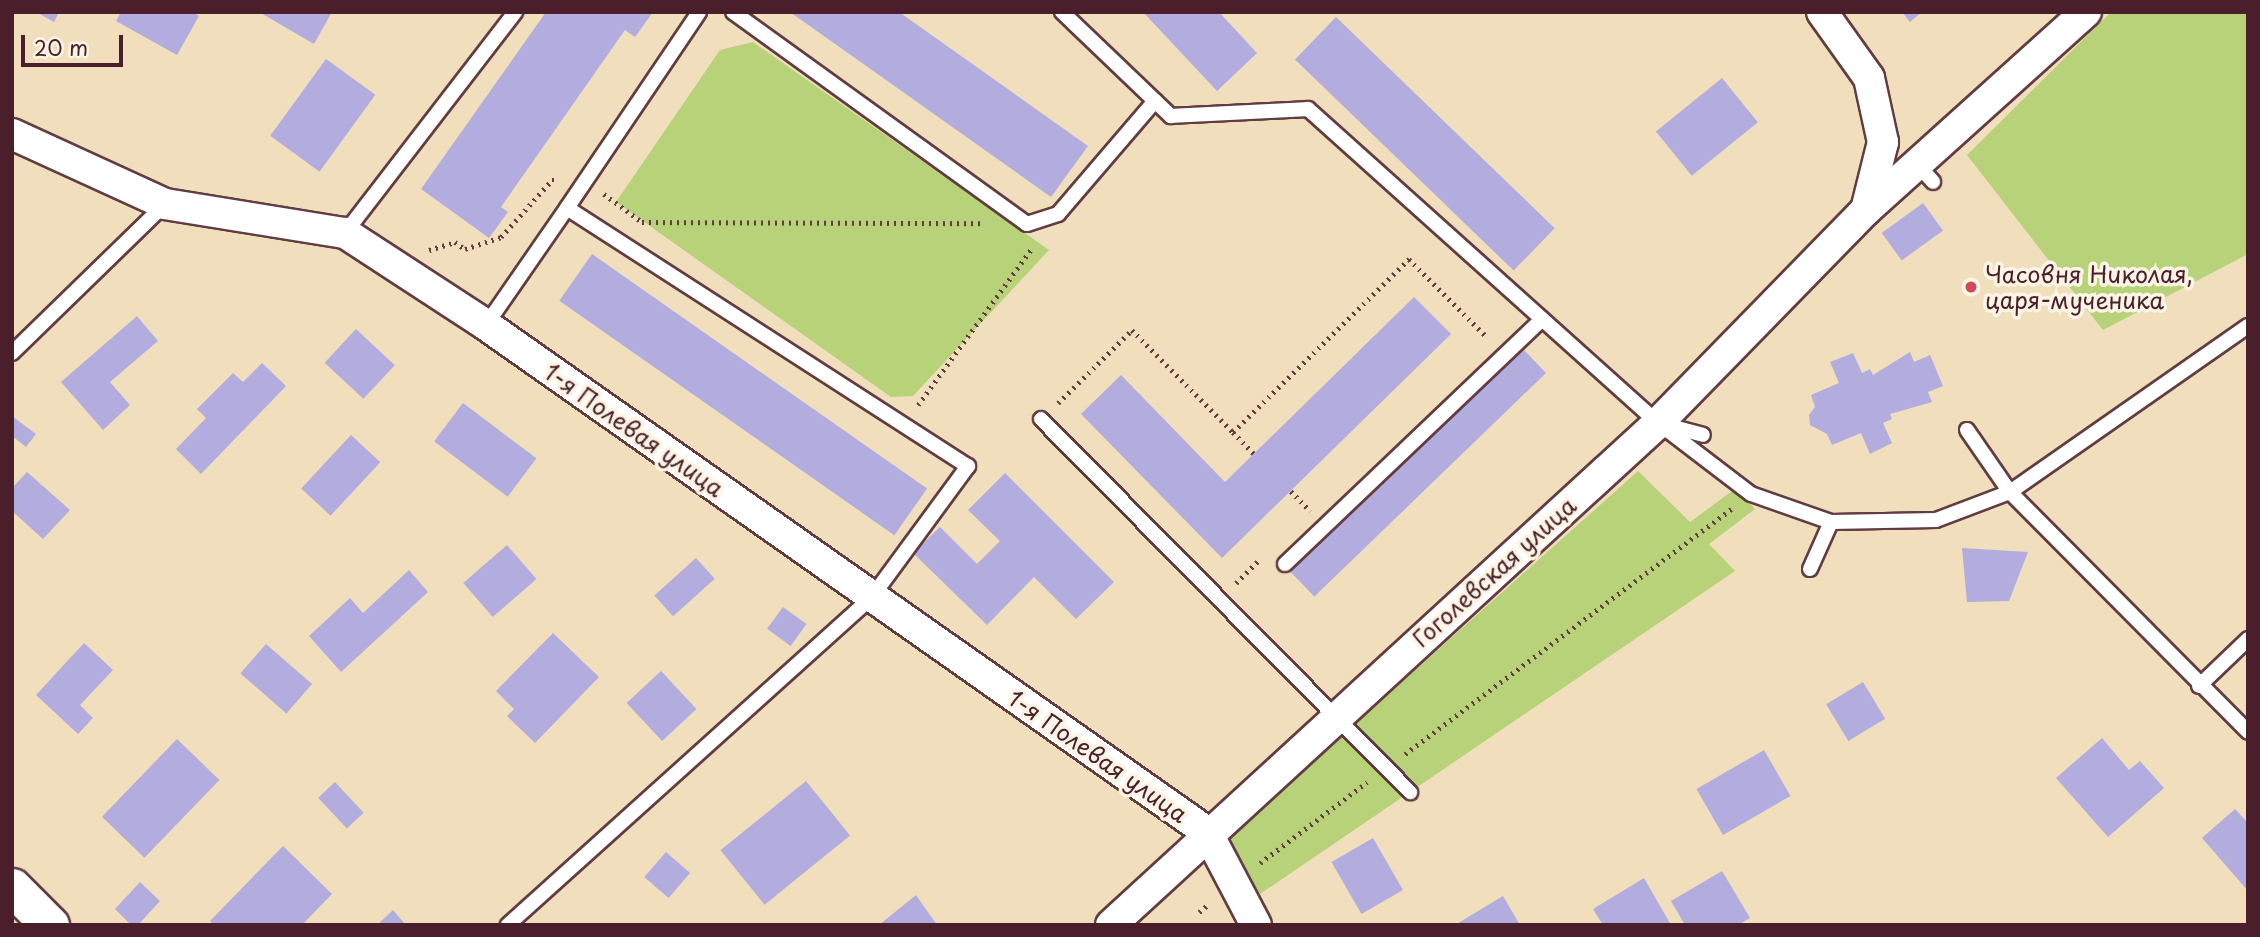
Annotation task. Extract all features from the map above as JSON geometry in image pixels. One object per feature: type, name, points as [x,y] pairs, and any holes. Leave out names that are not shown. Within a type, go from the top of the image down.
[{"type":"street","points":[[1822,12],[1869,78],[1881,129],[1883,142],[1866,210]]},
{"type":"street","name":"Гоголевская улица","points":[[1111,925],[1207,832],[1658,423],[1866,210],[1925,173],[2085,12]]},
{"type":"street","name":"1-я Полевая улица","points":[[12,134],[165,204],[345,233],[486,325],[1207,832]]},
{"type":"street","points":[[1207,832],[1256,925]]},
{"type":"street","points":[[12,887],[50,925]]},
{"type":"lane","points":[[345,233],[515,12]]},
{"type":"lane","points":[[486,325],[699,12]]},
{"type":"lane","points":[[733,12],[1027,224],[1058,214],[1155,101]]},
{"type":"lane","points":[[1062,12],[1171,116],[1308,109],[1658,423],[1751,494],[1831,522],[1936,520],[2010,492],[2248,326]]},
{"type":"lane","points":[[12,354],[165,204]]},
{"type":"lane","points":[[508,925],[871,598],[968,466],[567,208]]},
{"type":"lane","points":[[1285,565],[1542,319]]},
{"type":"lane","points":[[1041,419],[1333,718],[1410,792]]},
{"type":"lane","points":[[1658,423],[1703,435]]},
{"type":"lane","points":[[1967,430],[2010,492],[2199,687],[2248,732]]},
{"type":"lane","points":[[1810,569],[1831,522]]},
{"type":"lane","points":[[2199,687],[2248,639]]},
{"type":"path","points":[[388,263],[455,242],[465,249],[501,237],[552,180],[583,181],[642,222],[1027,224]]},
{"type":"path","points":[[903,426],[1058,214]]},
{"type":"path","points":[[1233,432],[1409,259],[1487,337]]},
{"type":"path","points":[[1041,419],[1132,330],[1254,454]]},
{"type":"path","points":[[1291,491],[1310,511]]},
{"type":"path","points":[[1199,912],[1234,882],[1751,494]]},
{"type":"green space","points":[[2111,12],[2248,12],[2248,254],[2103,330],[1967,155]]},
{"type":"green space","points":[[753,42],[1049,250],[913,396],[891,397],[616,202],[720,50]]},
{"type":"green space","points":[[1638,471],[1690,522],[1735,489],[1745,498],[1755,509],[1709,544],[1735,571],[1260,894],[1225,840]]},
{"type":"building","points":[[36,12],[59,12],[54,22]]},
{"type":"building","points":[[121,12],[193,12],[199,16],[177,55],[116,21]]},
{"type":"building","points":[[259,12],[332,12],[314,44]]},
{"type":"building","points":[[546,12],[653,12],[635,37],[625,30],[501,207],[508,212],[489,238],[421,189]]},
{"type":"building","points":[[790,12],[899,12],[1088,146],[1051,197]]},
{"type":"building","points":[[1143,12],[1219,12],[1257,53],[1217,91]]},
{"type":"building","points":[[1902,12],[1922,12],[1910,22]]},
{"type":"building","points":[[1336,17],[1555,228],[1514,271],[1295,59]]},
{"type":"building","points":[[326,59],[375,95],[320,172],[270,136]]},
{"type":"building","points":[[1722,78],[1758,122],[1692,176],[1656,131]]},
{"type":"building","points":[[1923,203],[1943,231],[1902,260],[1882,233]]},
{"type":"building","points":[[592,254],[927,489],[894,535],[559,301]]},
{"type":"building","name":"Часовня Николая, царя-мученика","points":[[1971,279],[1979,287],[1971,295],[1963,287]]},
{"type":"building","points":[[1414,297],[1451,334],[1222,558],[1081,414],[1121,375],[1225,482]]},
{"type":"building","points":[[137,316],[158,341],[110,382],[130,405],[103,430],[61,382]]},
{"type":"building","points":[[356,329],[395,365],[363,399],[325,363]]},
{"type":"building","points":[[1521,347],[1546,373],[1314,597],[1289,571]]},
{"type":"building","points":[[1910,352],[1914,362],[1930,355],[1943,386],[1928,392],[1932,402],[1890,414],[1892,419],[1883,423],[1892,443],[1870,454],[1861,433],[1832,445],[1827,434],[1810,425],[1809,415],[1815,407],[1811,395],[1839,383],[1830,362],[1853,353],[1862,373],[1870,369],[1873,375]]},
{"type":"building","points":[[262,363],[286,386],[201,474],[176,449],[206,418],[197,409],[233,373],[243,382]]},
{"type":"building","points":[[463,403],[536,458],[508,497],[434,441]]},
{"type":"building","points":[[12,416],[36,434],[26,447],[12,436]]},
{"type":"building","points":[[351,435],[380,462],[330,516],[301,488]]},
{"type":"building","points":[[27,472],[70,510],[43,539],[12,511],[12,488]]},
{"type":"building","points":[[1005,473],[1114,582],[1076,619],[1034,577],[987,625],[913,553],[940,527],[977,564],[1000,541],[968,510]]},
{"type":"building","points":[[507,545],[537,579],[493,617],[463,583]]},
{"type":"building","points":[[1962,548],[2028,552],[2009,601],[1967,602]]},
{"type":"building","points":[[696,558],[715,579],[673,616],[654,595]]},
{"type":"building","points":[[409,570],[428,592],[341,672],[309,636],[350,598],[363,613]]},
{"type":"building","points":[[783,607],[806,624],[791,646],[767,629]]},
{"type":"building","points":[[553,633],[599,677],[535,743],[507,716],[514,709],[496,691]]},
{"type":"building","points":[[84,643],[113,670],[80,705],[93,718],[78,734],[36,695]]},
{"type":"building","points":[[266,644],[312,684],[286,713],[240,673]]},
{"type":"building","points":[[661,671],[696,709],[662,741],[627,703]]},
{"type":"building","points":[[1863,682],[1885,719],[1848,741],[1826,704]]},
{"type":"building","points":[[2102,738],[2129,770],[2140,761],[2164,788],[2108,837],[2056,778]]},
{"type":"building","points":[[177,739],[219,780],[144,858],[102,817]]},
{"type":"building","points":[[1764,750],[1790,796],[1723,835],[1696,789]]},
{"type":"building","points":[[806,781],[850,835],[765,905],[721,850]]},
{"type":"building","points":[[335,782],[364,813],[347,828],[318,798]]},
{"type":"building","points":[[2235,809],[2248,823],[2248,891],[2202,838]]},
{"type":"building","points":[[1373,838],[1403,890],[1361,914],[1331,862]]},
{"type":"building","points":[[283,846],[332,894],[302,925],[214,925],[210,921]]},
{"type":"building","points":[[666,852],[690,873],[669,898],[644,877]]},
{"type":"building","points":[[1722,871],[1750,918],[1738,925],[1685,925],[1671,901]]},
{"type":"building","points":[[1644,878],[1671,925],[1603,925],[1593,909]]},
{"type":"building","points":[[140,882],[160,901],[138,925],[131,925],[115,909]]},
{"type":"building","points":[[916,895],[937,925],[879,925]]},
{"type":"building","points":[[1503,896],[1520,925],[1455,925]]},
{"type":"building","points":[[393,910],[406,925],[377,925]]},
{"type":"place","name":"Часовня Николая, царя-мученика","points":[[1971,287]]}]
